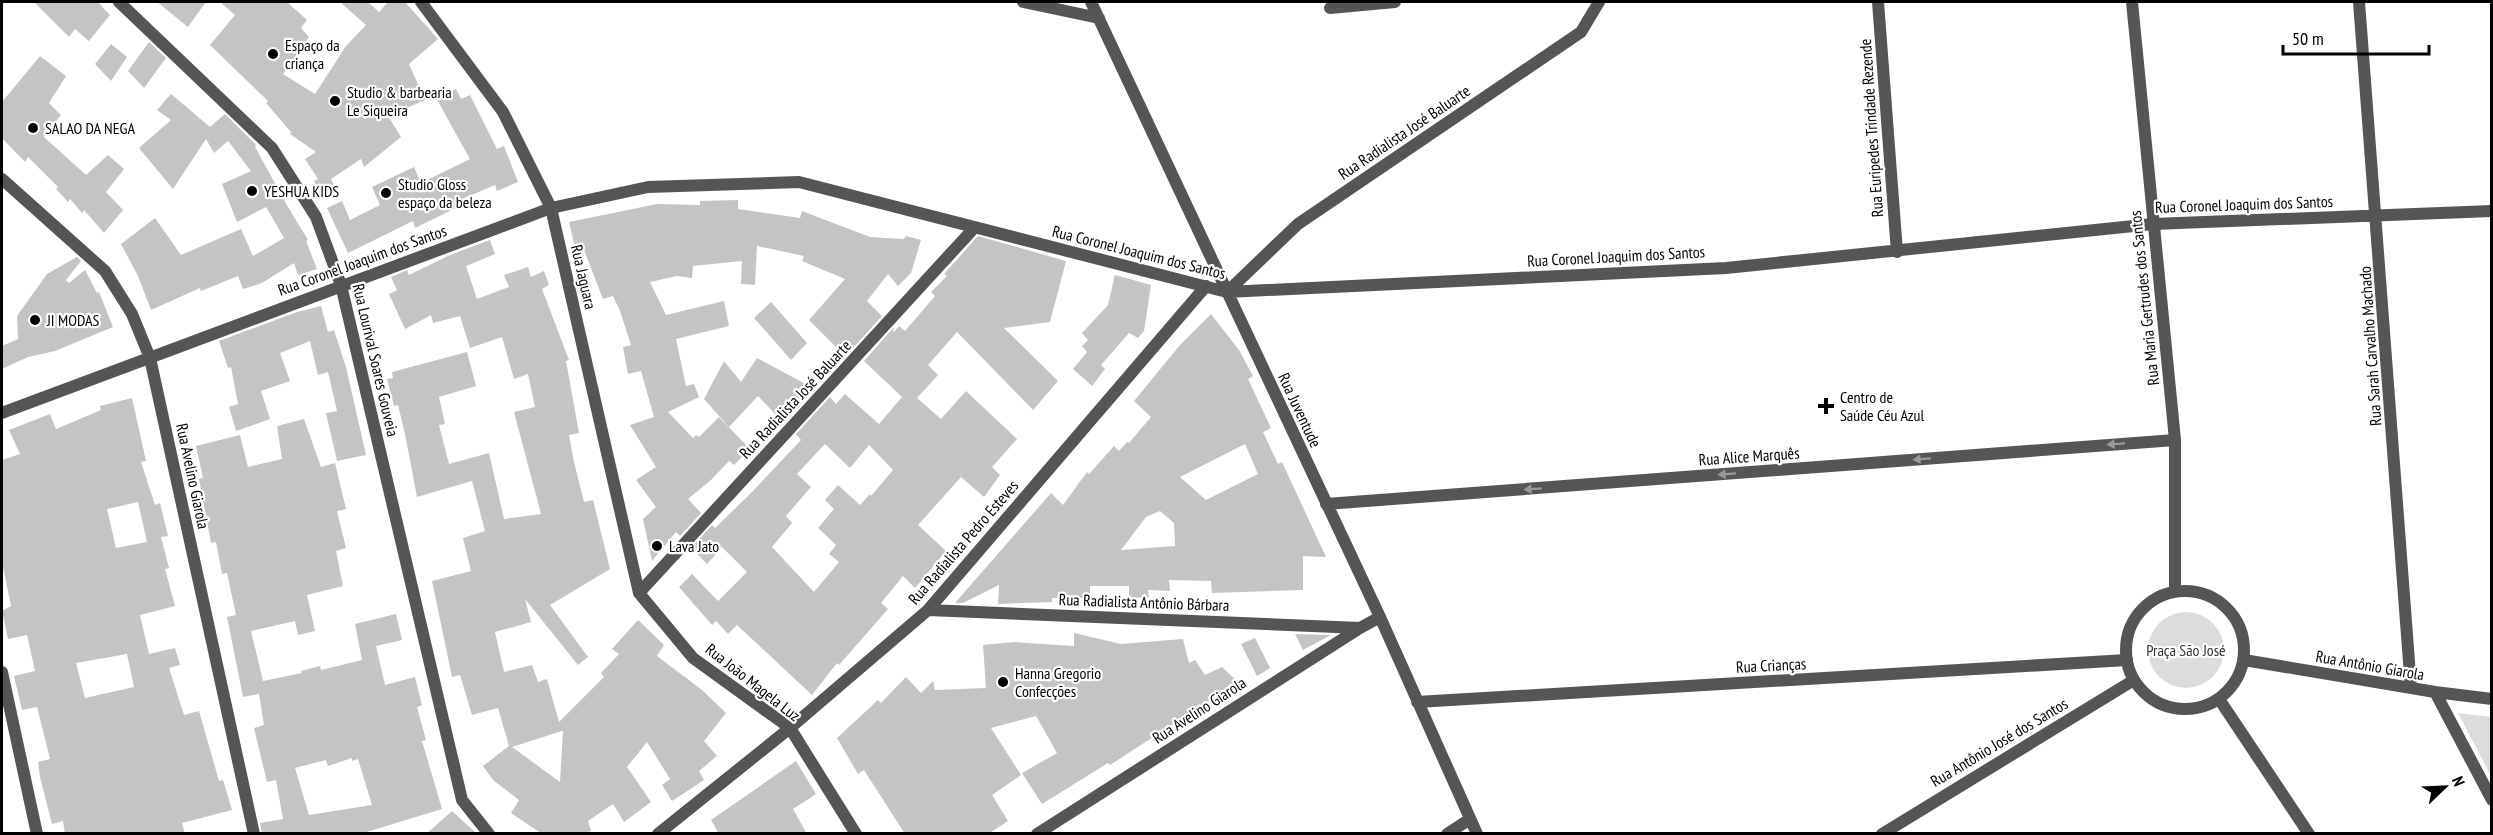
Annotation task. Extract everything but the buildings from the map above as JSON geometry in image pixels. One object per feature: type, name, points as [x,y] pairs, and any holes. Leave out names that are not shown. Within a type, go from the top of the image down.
[{"type":"street","name":"Rua Lourival Soares Gouveia","points":[[119,2],[273,148],[316,217],[341,285],[462,800],[489,834]]},
{"type":"street","name":"Rua Jaguara","points":[[421,2],[503,111],[551,208],[639,593]]},
{"type":"street","points":[[1023,2],[1100,18]]},
{"type":"street","name":"Rua Juventude","points":[[1091,2],[1380,618],[1478,834]]},
{"type":"street","points":[[1330,8],[1395,2]]},
{"type":"street","name":"Rua Radialista José Baluarte","points":[[1227,292],[1298,224],[1581,32],[1599,2]]},
{"type":"street","name":"Rua Euripedes Trindade Rezende","points":[[1878,2],[1897,252]]},
{"type":"street","name":"Rua Maria Gertrudes dos Santos","points":[[2133,2],[2152,224],[2175,440],[2175,592]]},
{"type":"street","name":"Rua Sarah Carvalho Machado","points":[[2359,2],[2378,215],[2411,688]]},
{"type":"street","name":"Rua Avelino Giarola","points":[[2,179],[105,270],[132,314],[150,358],[254,834]]},
{"type":"street","name":"Rua Coronel Joaquim dos Santos","points":[[2,413],[551,208],[648,187],[799,182],[1227,292],[1726,268],[2152,224],[2492,211]]},
{"type":"street","name":"Rua Radialista José Baluarte","points":[[639,593],[975,227]]},
{"type":"street","name":"Rua Radialista Pedro Esteves","points":[[658,834],[790,728],[928,610],[1206,286]]},
{"type":"street","name":"Rua Alice Marquês","points":[[1326,504],[2175,440]]},
{"type":"street","points":[[2175,592],[2195,592],[2215,599],[2236,620],[2244,639],[2244,660],[2234,685],[2219,699],[2192,710],[2172,708],[2153,700],[2134,680],[2127,660],[2127,639],[2134,621],[2147,605],[2175,592]]},
{"type":"street","name":"Rua João Magela Luz","points":[[639,593],[693,657],[790,728],[856,834]]},
{"type":"street","name":"Rua Radialista Antônio Bárbara","points":[[928,610],[1360,628]]},
{"type":"street","name":"Rua Avelino Giarola","points":[[1037,834],[1360,628],[1380,618]]},
{"type":"street","name":"Rua Crianças","points":[[1417,702],[2127,660]]},
{"type":"street","name":"Rua Antônio Giarola","points":[[2244,660],[2435,692],[2492,699]]},
{"type":"street","points":[[2,672],[37,834]]},
{"type":"street","name":"Rua Antônio José dos Santos","points":[[1882,834],[2134,680]]},
{"type":"street","points":[[2435,692],[2492,800]]},
{"type":"street","points":[[2219,699],[2308,833]]},
{"type":"street","points":[[1447,834],[1470,819]]},
{"type":"green space","name":"Praça São José","points":[[2186,612],[2201,615],[2213,623],[2221,635],[2224,650],[2221,665],[2213,677],[2201,685],[2186,688],[2171,685],[2159,677],[2151,665],[2148,650],[2151,635],[2159,623],[2171,615]]},
{"type":"green space","points":[[2458,713],[2491,717],[2491,776]]},
{"type":"place","name":"Espaço da criança","points":[[273,54]]},
{"type":"place","name":"Studio & barbearia Le Siqueira","points":[[335,101]]},
{"type":"place","name":"SALAO DA NEGA","points":[[33,128]]},
{"type":"place","name":"YESHUA KIDS","points":[[252,191]]},
{"type":"place","name":"Studio Gloss espaço da beleza","points":[[386,193]]},
{"type":"place","name":"JI MODAS","points":[[35,320]]},
{"type":"place","name":"Centro de Saúde Céu Azul","points":[[1826,406]]},
{"type":"place","name":"Lava Jato","points":[[657,546]]},
{"type":"place","name":"Hanna Gregorio Confecções","points":[[1003,682]]}]
